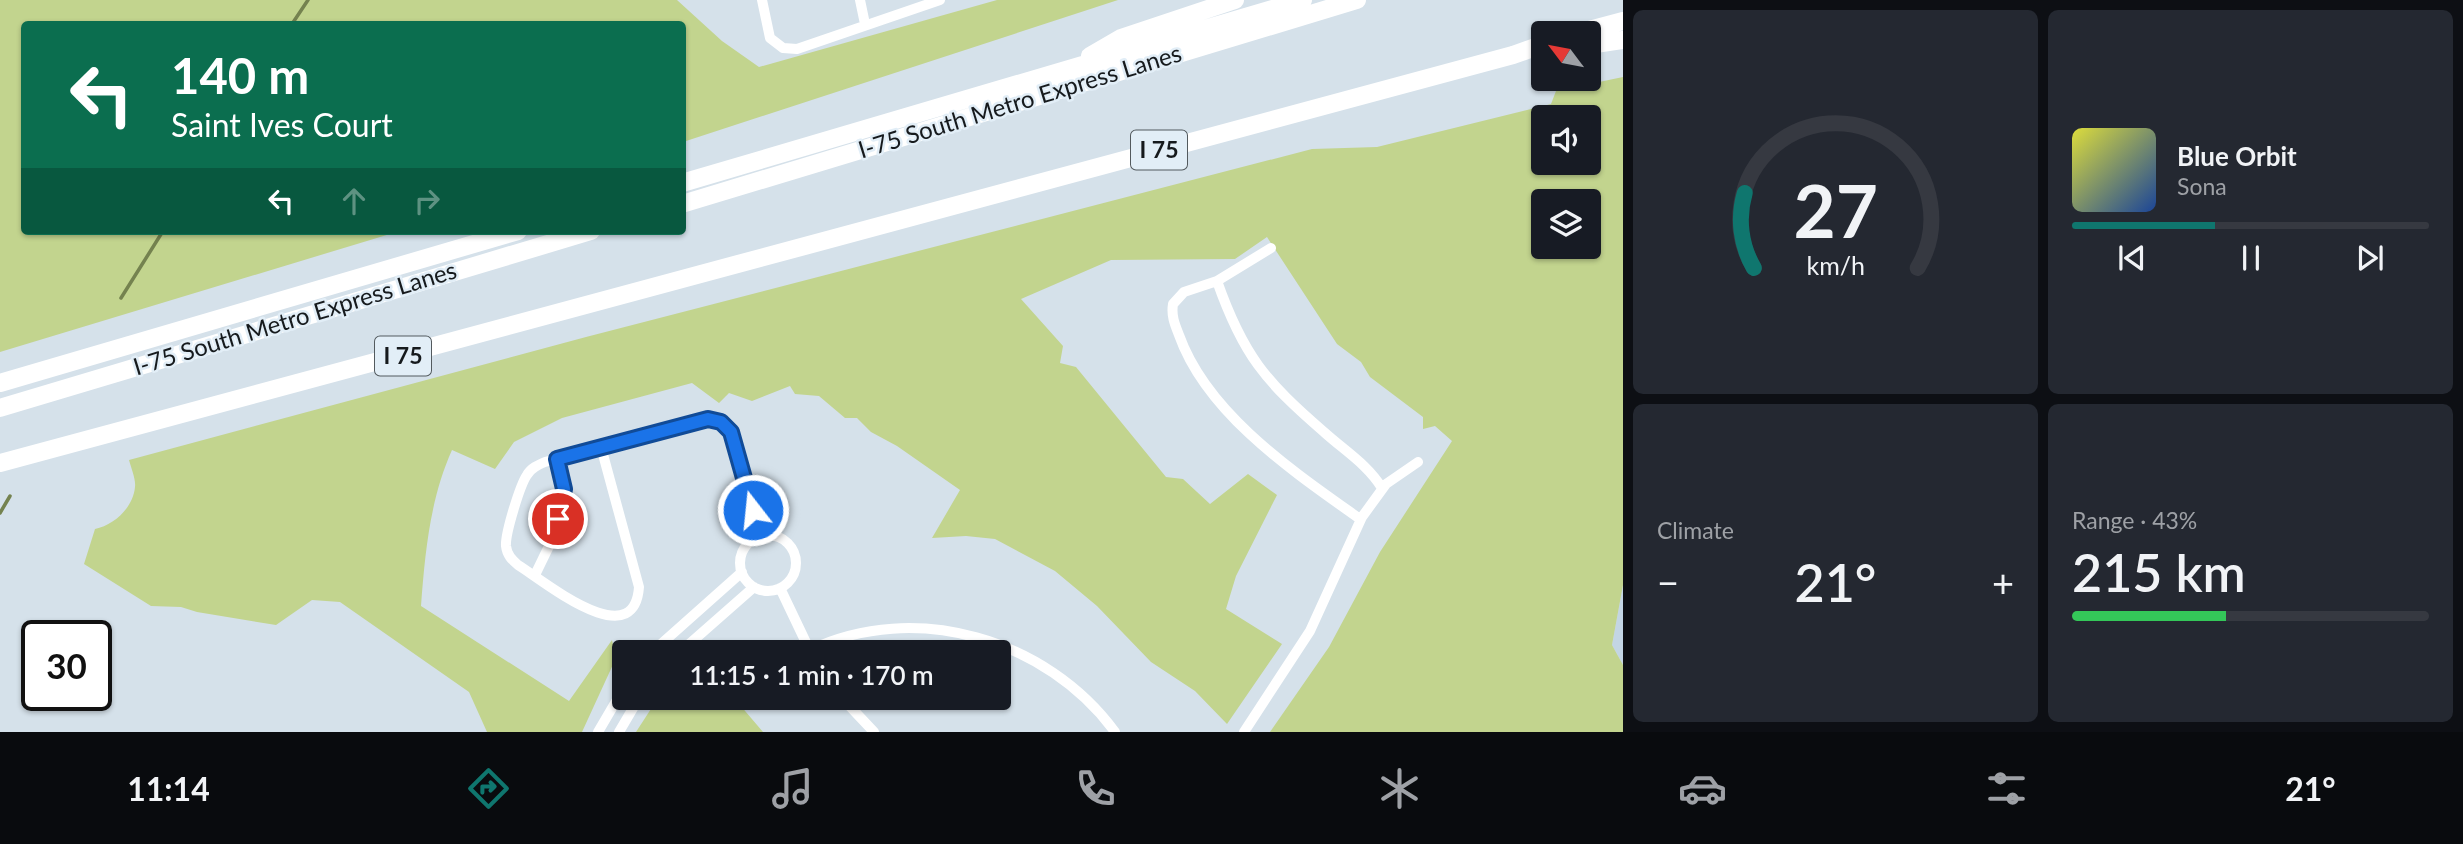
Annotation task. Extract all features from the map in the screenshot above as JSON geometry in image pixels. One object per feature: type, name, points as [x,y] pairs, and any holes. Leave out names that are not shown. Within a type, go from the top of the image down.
[{"type":"highway","points":[[1066,71],[1121,38],[1235,0]]},
{"type":"highway","points":[[686,182],[1303,0]]},
{"type":"highway","name":"I-75 South Metro Express Lanes","points":[[686,203],[1357,0]]},
{"type":"highway","points":[[1601,27],[1623,21]]},
{"type":"highway","points":[[1601,43],[1623,40]]},
{"type":"highway","name":"I 75","points":[[0,463],[1531,49]]},
{"type":"highway","points":[[1513,55],[1531,53]]},
{"type":"highway","points":[[0,383],[504,235]]},
{"type":"highway","name":"I-75 South Metro Express Lanes","points":[[0,408],[578,235]]},
{"type":"street","points":[[762,0],[767,34],[783,48],[811,45],[864,24],[940,0]]},
{"type":"street","points":[[860,0],[864,24]]},
{"type":"street","points":[[1271,248],[1217,281],[1184,292],[1173,307],[1181,343],[1198,375],[1219,403],[1244,428],[1360,519]]},
{"type":"street","points":[[1217,281],[1236,333],[1264,377],[1300,412],[1370,470],[1382,488]]},
{"type":"street","points":[[601,447],[638,581],[636,601],[624,614],[613,618],[602,616],[511,558],[506,540],[525,477],[535,467],[557,459],[601,447],[704,420],[721,422],[731,432],[760,537]]},
{"type":"street","points":[[535,575],[551,542],[564,496],[557,459]]},
{"type":"street","points":[[1244,732],[1310,631],[1360,519],[1382,488],[1418,462]]},
{"type":"street","points":[[760,537],[780,538],[794,553],[794,573],[780,589],[767,591],[754,587],[742,572],[743,551],[750,542],[760,537]]},
{"type":"street","points":[[665,640],[742,572]]},
{"type":"street","points":[[682,624],[694,640],[754,587]]},
{"type":"street","points":[[780,589],[805,640]]},
{"type":"street","points":[[836,640],[880,629],[935,630],[977,636],[986,640]]},
{"type":"street","points":[[1011,652],[1055,672],[1084,696],[1115,732]]},
{"type":"street","points":[[597,732],[612,705]]},
{"type":"street","points":[[619,732],[632,710]]},
{"type":"street","points":[[853,710],[874,732]]},
{"type":"street","points":[[607,712],[625,722]]},
{"type":"shaded area","points":[[1623,585],[1623,665],[1612,645]]},
{"type":"green space","points":[[0,0],[677,0],[722,41],[759,67],[997,0],[1118,0],[686,141],[686,21],[21,21],[21,235],[387,235],[0,352]]},
{"type":"green space","points":[[1623,77],[1623,585],[1612,645],[1623,665],[1623,732],[1270,732],[1329,647],[1380,552],[1452,441],[1435,426],[1423,429],[1423,417],[1370,377],[1361,362],[1337,344],[1267,237],[1235,259],[1111,260],[1021,299],[1063,346],[1060,363],[1076,367],[1166,477],[1183,479],[1210,504],[1248,474],[1277,495],[1236,576],[1226,609],[1282,644],[1227,724],[1195,691],[1151,662],[1097,606],[1055,571],[995,539],[966,536],[932,538],[960,490],[897,446],[871,432],[857,418],[845,418],[819,396],[795,394],[790,386],[752,401],[729,393],[719,403],[692,383],[562,418],[514,442],[495,469],[452,450],[434,507],[421,606],[569,701],[612,640],[612,667],[582,732],[487,732],[469,692],[340,602],[312,600],[276,625],[181,607],[151,606],[84,564],[95,529],[109,524],[131,502],[135,484],[129,460],[586,337],[1312,149],[1377,147],[1531,109],[1531,175],[1601,175],[1601,105],[1547,105],[1551,104],[1556,91],[1601,91],[1601,82]]},
{"type":"green space","points":[[650,710],[744,710],[763,732],[636,732]]},
{"type":"waterway","points":[[294,21],[308,0]]},
{"type":"waterway","points":[[121,298],[160,235]]},
{"type":"waterway","points":[[0,513],[10,496]]},
{"type":"route","points":[[558,519],[564,496],[564,483],[557,459],[708,419],[721,422],[731,432],[753,510]]}]
